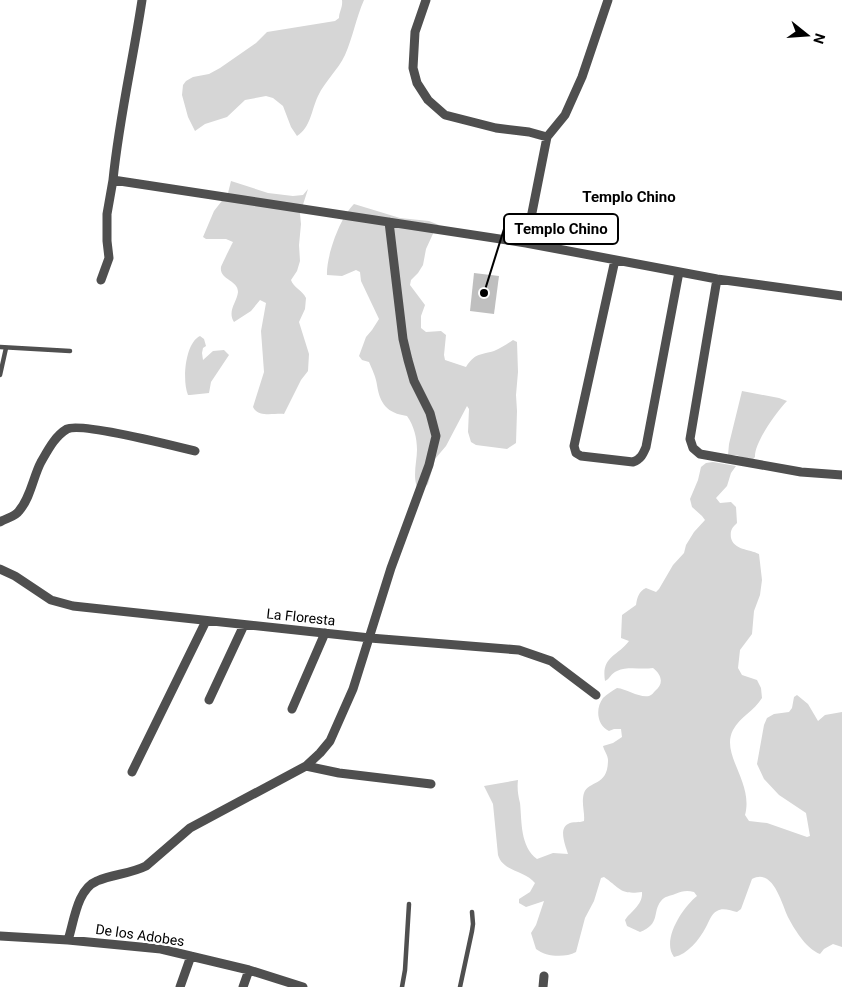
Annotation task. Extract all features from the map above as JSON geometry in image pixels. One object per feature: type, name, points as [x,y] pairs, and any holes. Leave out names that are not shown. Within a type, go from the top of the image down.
[{"type":"street","points":[[101,280],[109,258],[107,214],[118,132],[142,0]]},
{"type":"street","points":[[426,0],[415,32],[413,68],[417,83],[428,100],[445,115],[496,128],[529,132],[547,137]]},
{"type":"street","points":[[526,243],[547,137],[565,116],[582,77],[608,0]]},
{"type":"street","points":[[113,180],[526,243],[679,272],[842,296]]},
{"type":"street","points":[[68,940],[81,898],[87,888],[96,881],[139,870],[146,866],[190,828],[306,766],[330,741],[352,689],[370,638],[391,568],[429,465],[436,436],[430,413],[414,381],[403,339],[389,222]]},
{"type":"street","points":[[615,260],[574,446],[576,453],[581,456],[633,462],[643,456],[679,272]]},
{"type":"street","points":[[716,278],[690,439],[693,448],[700,454],[802,472],[842,475]]},
{"type":"street","points":[[0,522],[20,510],[26,500],[40,464],[57,437],[69,428],[82,427],[155,441],[194,451]]},
{"type":"street","name":"La Floresta","points":[[0,569],[15,576],[51,600],[64,604],[370,638],[519,650],[551,661],[596,694]]},
{"type":"street","points":[[132,772],[206,621]]},
{"type":"street","points":[[209,700],[244,625]]},
{"type":"street","points":[[292,709],[325,633]]},
{"type":"street","points":[[306,766],[339,773],[431,784]]},
{"type":"street","name":"De los Adobes","points":[[0,936],[161,949],[248,970],[303,987]]},
{"type":"street","points":[[180,987],[192,956]]},
{"type":"street","points":[[243,987],[248,970]]},
{"type":"street","points":[[543,987],[544,976]]},
{"type":"lane","points":[[0,347],[70,351]]},
{"type":"lane","points":[[0,375],[6,348]]},
{"type":"lane","points":[[402,987],[405,970],[409,904]]},
{"type":"lane","points":[[460,987],[472,931],[472,912]]},
{"type":"shaded area","points":[[342,0],[364,0],[345,55],[321,91],[308,123],[302,132],[297,136],[291,127],[283,106],[273,98],[266,96],[245,100],[227,117],[205,124],[195,131],[188,117],[182,95],[183,85],[186,81],[193,77],[209,74],[220,68],[256,43],[267,32],[335,21],[339,18]]},
{"type":"shaded area","points":[[231,181],[268,193],[293,196],[303,195],[308,189],[300,214],[300,261],[297,271],[291,280],[306,298],[305,309],[299,322],[309,354],[308,371],[301,380],[284,414],[262,414],[253,407],[264,372],[261,331],[266,303],[260,300],[251,311],[234,322],[232,314],[238,292],[237,288],[221,271],[221,267],[233,242],[226,239],[206,239],[203,237],[214,211],[228,193]]},
{"type":"shaded area","points":[[354,204],[400,218],[429,221],[439,225],[437,225],[426,249],[423,265],[411,280],[410,285],[425,305],[421,316],[421,328],[426,332],[441,331],[446,335],[445,360],[466,367],[478,355],[494,351],[513,340],[517,342],[516,443],[507,449],[476,445],[471,442],[468,432],[469,409],[467,406],[446,446],[435,459],[428,484],[420,492],[416,482],[417,446],[412,424],[407,416],[394,413],[386,406],[380,397],[375,376],[369,362],[362,360],[359,356],[366,337],[379,319],[361,281],[360,272],[356,270],[342,276],[327,275],[329,258],[339,227]]},
{"type":"shaded area","points":[[200,336],[204,339],[206,346],[203,348],[203,360],[213,351],[224,350],[229,355],[211,382],[209,393],[188,395],[185,381],[186,363],[191,346]]},
{"type":"shaded area","points":[[742,391],[787,401],[767,427],[752,460],[736,455],[728,455]]},
{"type":"shaded area","points":[[713,462],[736,466],[731,473],[727,486],[716,498],[720,503],[731,502],[736,507],[737,523],[732,529],[731,538],[735,545],[759,554],[762,580],[760,595],[754,611],[752,634],[740,650],[738,668],[742,675],[757,680],[761,688],[762,698],[736,725],[730,739],[733,759],[745,791],[747,803],[745,815],[749,821],[767,823],[807,837],[810,836],[806,813],[779,795],[764,779],[757,764],[764,725],[767,718],[774,714],[789,712],[792,708],[794,697],[797,695],[808,704],[818,721],[825,715],[842,712],[842,947],[833,944],[824,949],[820,954],[815,952],[802,940],[792,924],[772,883],[766,878],[760,877],[752,879],[741,909],[737,912],[722,909],[715,912],[693,946],[684,953],[674,957],[670,942],[672,933],[680,916],[697,896],[694,892],[682,892],[664,898],[658,905],[654,922],[647,929],[640,932],[627,926],[625,920],[641,901],[642,892],[625,891],[604,877],[601,878],[594,901],[585,918],[576,952],[561,956],[545,954],[536,949],[531,933],[536,925],[544,901],[526,907],[519,903],[519,899],[530,892],[535,883],[526,876],[504,865],[501,861],[498,855],[493,804],[484,786],[518,780],[523,833],[531,854],[537,859],[553,853],[568,854],[563,834],[565,826],[570,823],[584,821],[584,793],[586,789],[602,779],[607,769],[608,758],[603,746],[613,743],[622,737],[621,729],[609,731],[602,725],[598,716],[600,702],[617,688],[641,696],[649,696],[658,688],[661,682],[660,677],[653,668],[621,670],[615,672],[605,681],[605,666],[629,641],[621,638],[622,615],[636,605],[639,595],[644,589],[656,592],[659,589],[673,565],[684,553],[686,545],[694,532],[705,520],[692,507],[690,499],[701,467],[706,463]]},
{"type":"building","points":[[474,273],[499,276],[494,314],[470,311]]},
{"type":"place","name":"Templo Chino","points":[[484,293]]},
{"type":"district","name":"Templo Chino","points":[[629,197]]}]
